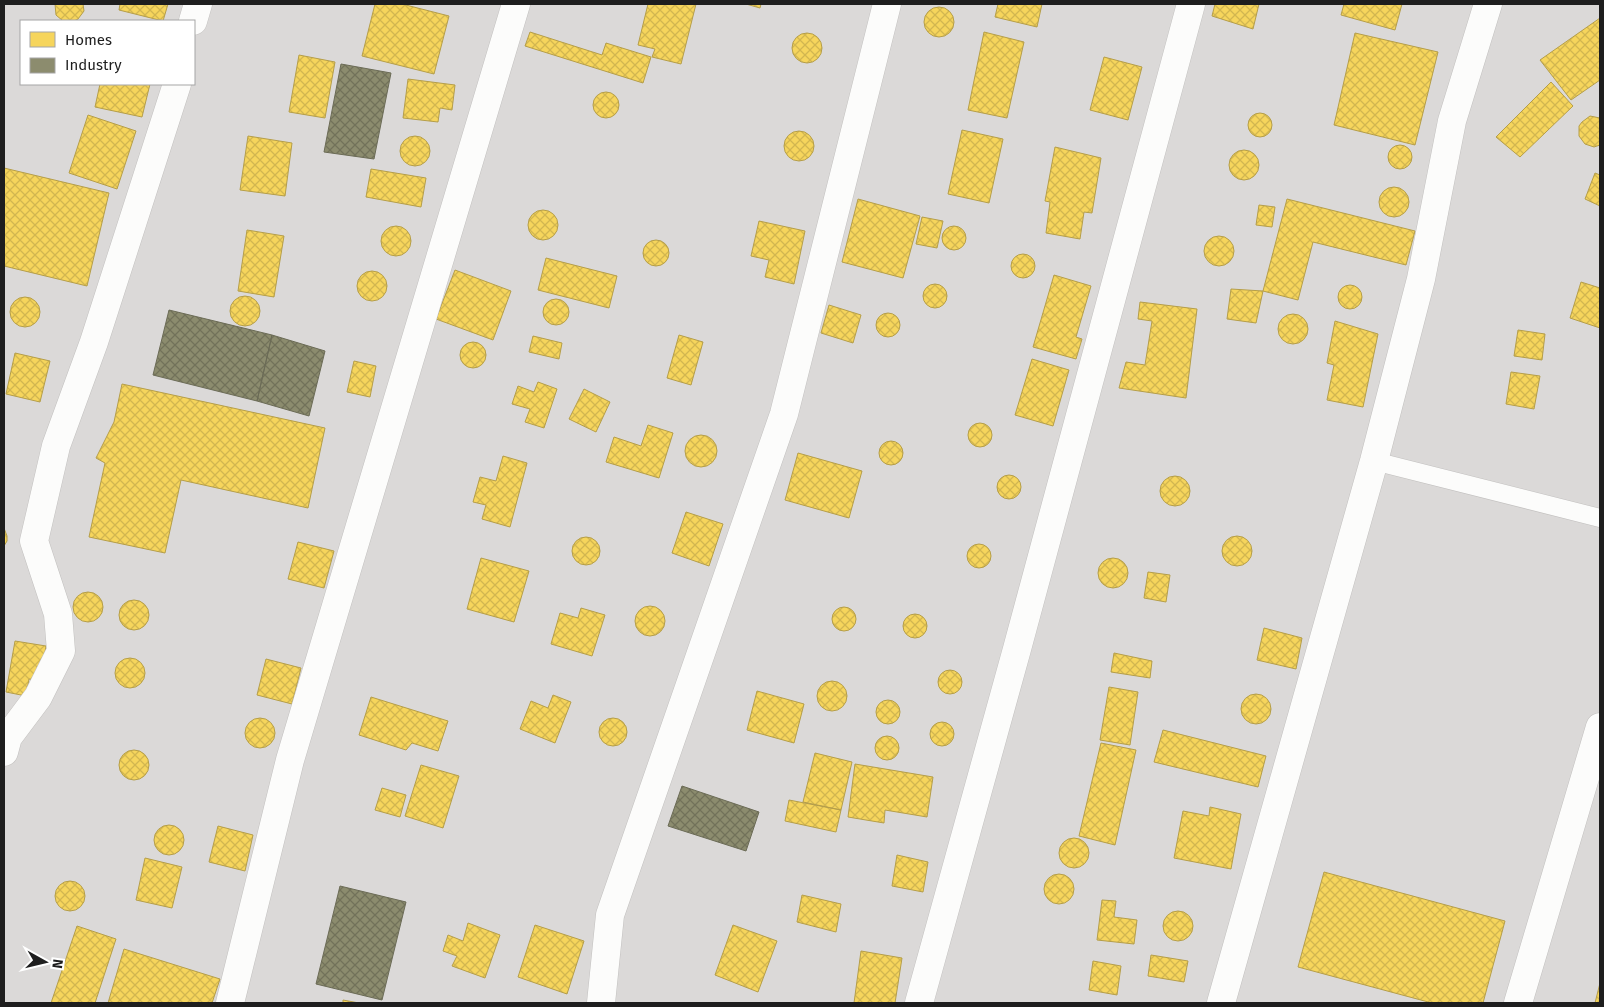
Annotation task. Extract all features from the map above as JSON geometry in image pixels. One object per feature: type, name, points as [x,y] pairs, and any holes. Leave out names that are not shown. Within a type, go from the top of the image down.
[{"type":"street","points":[[193,20],[198,4]]},
{"type":"street","points":[[230,1003],[290,760],[516,4]]},
{"type":"street","points":[[602,1003],[610,915],[784,414],[887,4]]},
{"type":"street","points":[[919,1003],[1020,640],[1191,4]]},
{"type":"street","points":[[1222,1003],[1374,462],[1422,279],[1452,121],[1488,4]]},
{"type":"street","points":[[4,752],[8,737],[38,697],[61,651],[58,614],[34,541],[56,446],[94,342],[177,85]]},
{"type":"street","points":[[1518,1003],[1600,726]]},
{"type":"lane","points":[[1374,462],[1600,518]]},
{"type":"shaded area","points":[[4,4],[1600,4],[1600,1003],[4,1003]]},
{"type":"building: Homes","points":[[55,4],[83,4],[84,11],[76,20],[62,20],[56,15]]},
{"type":"building: Homes","points":[[120,4],[168,4],[163,20],[119,10]]},
{"type":"building: Homes","points":[[375,4],[402,4],[449,16],[434,74],[362,56]]},
{"type":"building: Homes","points":[[648,4],[696,4],[681,64],[652,57],[655,49],[638,45]]},
{"type":"building: Homes","points":[[746,4],[761,4],[760,8]]},
{"type":"building: Homes","points":[[998,4],[1042,4],[1037,27],[995,17]]},
{"type":"building: Homes","points":[[1215,4],[1259,4],[1253,29],[1212,16]]},
{"type":"building: Homes","points":[[1344,4],[1402,4],[1395,30],[1341,15]]},
{"type":"building: Homes","points":[[939,7],[950,11],[954,22],[950,33],[939,37],[928,33],[924,22],[928,11]]},
{"type":"building: Homes","points":[[1600,18],[1600,80],[1571,100],[1540,60]]},
{"type":"building: Homes","points":[[530,32],[602,55],[606,43],[651,57],[643,83],[525,46]]},
{"type":"building: Homes","points":[[984,32],[1024,42],[1007,118],[968,110]]},
{"type":"building: Homes","points":[[807,33],[817,38],[822,48],[817,58],[807,63],[797,58],[792,48],[797,38]]},
{"type":"building: Homes","points":[[1355,33],[1438,52],[1415,145],[1334,125]]},
{"type":"building: Homes","points":[[299,55],[335,62],[325,118],[289,112]]},
{"type":"building: Homes","points":[[1104,57],[1142,67],[1128,120],[1090,110]]},
{"type":"building: Homes","points":[[408,79],[455,85],[452,110],[440,108],[438,122],[403,118]]},
{"type":"building: Homes","points":[[1551,82],[1573,106],[1520,157],[1496,137]]},
{"type":"building: Homes","points":[[100,85],[150,85],[142,117],[95,107]]},
{"type":"building: Homes","points":[[606,92],[615,96],[619,105],[615,114],[606,118],[597,114],[593,105],[597,96]]},
{"type":"building: Homes","points":[[1260,113],[1269,116],[1272,125],[1269,134],[1260,137],[1251,134],[1248,125],[1251,116]]},
{"type":"building: Homes","points":[[88,115],[136,131],[117,189],[69,173]]},
{"type":"building: Homes","points":[[1590,116],[1600,118],[1600,145],[1594,147],[1585,144],[1579,136],[1579,126]]},
{"type":"building: Homes","points":[[962,130],[1003,139],[989,203],[948,194]]},
{"type":"building: Homes","points":[[799,131],[810,135],[814,146],[810,157],[799,161],[788,157],[784,146],[788,135]]},
{"type":"building: Homes","points":[[248,136],[292,143],[285,196],[240,190]]},
{"type":"building: Homes","points":[[415,136],[421,137],[429,145],[429,157],[421,165],[415,166],[409,165],[401,157],[400,151],[401,145],[409,137]]},
{"type":"building: Homes","points":[[1400,145],[1409,148],[1412,157],[1409,166],[1400,169],[1391,166],[1388,157],[1391,148]]},
{"type":"building: Homes","points":[[1055,147],[1101,158],[1092,213],[1084,212],[1080,239],[1046,233],[1050,202],[1045,201]]},
{"type":"building: Homes","points":[[1244,150],[1255,154],[1259,165],[1255,176],[1244,180],[1233,176],[1229,165],[1233,154]]},
{"type":"building: Homes","points":[[4,168],[109,193],[87,286],[4,266]]},
{"type":"building: Homes","points":[[371,169],[426,178],[421,207],[366,197]]},
{"type":"building: Homes","points":[[1595,173],[1600,175],[1600,206],[1585,199]]},
{"type":"building: Homes","points":[[1394,187],[1405,191],[1409,202],[1405,213],[1394,217],[1383,213],[1379,202],[1383,191]]},
{"type":"building: Homes","points":[[858,199],[920,216],[903,278],[842,262]]},
{"type":"building: Homes","points":[[1287,199],[1415,231],[1406,265],[1313,242],[1298,300],[1263,291]]},
{"type":"building: Homes","points":[[1259,205],[1275,207],[1272,227],[1256,225]]},
{"type":"building: Homes","points":[[543,210],[554,214],[558,225],[554,236],[543,240],[532,236],[528,225],[532,214]]},
{"type":"building: Homes","points":[[922,217],[943,221],[937,248],[916,244]]},
{"type":"building: Homes","points":[[759,221],[805,231],[794,284],[765,277],[769,260],[751,256]]},
{"type":"building: Homes","points":[[396,226],[402,227],[410,235],[410,247],[402,255],[396,256],[390,255],[382,247],[381,241],[382,235],[390,227]]},
{"type":"building: Homes","points":[[954,226],[963,229],[966,238],[963,247],[954,250],[945,247],[942,238],[945,229]]},
{"type":"building: Homes","points":[[247,230],[284,236],[274,297],[238,291]]},
{"type":"building: Homes","points":[[1219,236],[1230,240],[1234,251],[1230,262],[1219,266],[1208,262],[1204,251],[1208,240]]},
{"type":"building: Homes","points":[[656,240],[665,244],[669,253],[665,262],[656,266],[647,262],[643,253],[647,244]]},
{"type":"building: Homes","points":[[1023,254],[1032,257],[1035,266],[1032,275],[1023,278],[1014,275],[1011,266],[1014,257]]},
{"type":"building: Homes","points":[[546,258],[617,276],[609,308],[538,290]]},
{"type":"building: Homes","points":[[455,270],[511,291],[493,340],[436,319]]},
{"type":"building: Homes","points":[[372,271],[378,272],[386,280],[386,292],[378,300],[372,301],[366,300],[358,292],[357,286],[358,280],[366,272]]},
{"type":"building: Homes","points":[[1054,275],[1091,286],[1076,337],[1082,339],[1076,359],[1033,347]]},
{"type":"building: Homes","points":[[1581,282],[1600,288],[1600,328],[1570,318]]},
{"type":"building: Homes","points":[[935,284],[944,287],[947,296],[944,305],[935,308],[926,305],[923,296],[926,287]]},
{"type":"building: Homes","points":[[1350,285],[1359,288],[1362,297],[1359,306],[1350,309],[1341,306],[1338,297],[1341,288]]},
{"type":"building: Homes","points":[[1231,289],[1263,291],[1256,323],[1227,319]]},
{"type":"building: Homes","points":[[245,296],[251,297],[259,305],[259,317],[251,325],[245,326],[239,325],[231,317],[230,311],[231,305],[239,297]]},
{"type":"building: Homes","points":[[25,297],[31,298],[39,306],[39,318],[31,326],[25,327],[19,326],[11,318],[10,312],[11,306],[19,298]]},
{"type":"building: Homes","points":[[556,299],[565,303],[569,312],[565,321],[556,325],[547,321],[543,312],[547,303]]},
{"type":"building: Homes","points":[[1140,302],[1197,309],[1186,398],[1119,388],[1126,362],[1145,365],[1152,321],[1138,319]]},
{"type":"building: Homes","points":[[829,305],[861,315],[853,343],[821,333]]},
{"type":"building: Homes","points":[[888,313],[893,314],[899,320],[899,330],[893,336],[888,337],[883,336],[877,330],[876,325],[877,320],[883,314]]},
{"type":"building: Homes","points":[[1293,314],[1304,318],[1308,329],[1304,340],[1293,344],[1282,340],[1278,329],[1282,318]]},
{"type":"building: Homes","points":[[1335,321],[1378,334],[1363,407],[1327,400],[1334,365],[1327,363]]},
{"type":"building: Homes","points":[[1518,330],[1545,334],[1542,360],[1514,356]]},
{"type":"building: Homes","points":[[679,335],[703,342],[691,385],[667,378]]},
{"type":"building: Homes","points":[[533,336],[562,343],[559,359],[529,352]]},
{"type":"building: Homes","points":[[473,342],[482,346],[486,355],[482,364],[473,368],[464,364],[460,355],[464,346]]},
{"type":"building: Homes","points":[[15,353],[50,361],[40,402],[6,394]]},
{"type":"building: Homes","points":[[1032,359],[1069,370],[1053,426],[1015,415]]},
{"type":"building: Homes","points":[[354,361],[376,366],[370,397],[347,392]]},
{"type":"building: Homes","points":[[1511,372],[1540,376],[1534,409],[1506,404]]},
{"type":"building: Homes","points":[[538,382],[557,389],[544,428],[525,422],[530,409],[512,404],[518,386],[534,392]]},
{"type":"building: Homes","points":[[122,384],[325,428],[308,508],[181,480],[165,553],[89,537],[105,463],[96,458],[114,422]]},
{"type":"building: Homes","points":[[584,389],[610,402],[596,432],[569,419]]},
{"type":"building: Homes","points":[[980,423],[989,426],[992,435],[989,444],[980,447],[971,444],[968,435],[971,426]]},
{"type":"building: Homes","points":[[648,425],[673,433],[659,478],[606,462],[614,437],[641,446]]},
{"type":"building: Homes","points":[[701,435],[712,440],[717,451],[712,462],[701,467],[690,462],[685,451],[690,440]]},
{"type":"building: Homes","points":[[891,441],[896,442],[902,448],[902,458],[896,464],[891,465],[886,464],[880,458],[879,453],[880,448],[886,442]]},
{"type":"building: Homes","points":[[798,453],[862,471],[849,518],[785,500]]},
{"type":"building: Homes","points":[[503,456],[527,463],[510,527],[482,519],[486,505],[473,502],[480,477],[496,481]]},
{"type":"building: Homes","points":[[1009,475],[1018,478],[1021,487],[1018,496],[1009,499],[1000,496],[997,487],[1000,478]]},
{"type":"building: Homes","points":[[1175,476],[1186,480],[1190,491],[1186,502],[1175,506],[1164,502],[1160,491],[1164,480]]},
{"type":"building: Homes","points":[[686,512],[723,524],[709,566],[672,553]]},
{"type":"building: Homes","points":[[4,528],[7,541],[4,546]]},
{"type":"building: Homes","points":[[1237,536],[1248,540],[1252,551],[1248,562],[1237,566],[1226,562],[1222,551],[1226,540]]},
{"type":"building: Homes","points":[[586,537],[596,541],[600,551],[596,561],[586,565],[576,561],[572,551],[576,541]]},
{"type":"building: Homes","points":[[298,542],[334,551],[324,588],[288,579]]},
{"type":"building: Homes","points":[[979,544],[988,547],[991,556],[988,565],[979,568],[970,565],[967,556],[970,547]]},
{"type":"building: Homes","points":[[481,558],[529,571],[514,622],[467,609]]},
{"type":"building: Homes","points":[[1113,558],[1124,562],[1128,573],[1124,584],[1113,588],[1102,584],[1098,573],[1102,562]]},
{"type":"building: Homes","points":[[1148,572],[1170,575],[1166,602],[1144,598]]},
{"type":"building: Homes","points":[[88,592],[94,593],[102,601],[102,613],[94,621],[88,622],[82,621],[74,613],[73,607],[74,601],[82,593]]},
{"type":"building: Homes","points":[[134,600],[140,601],[148,609],[148,621],[140,629],[134,630],[128,629],[120,621],[119,615],[120,609],[128,601]]},
{"type":"building: Homes","points":[[650,606],[661,610],[665,621],[661,632],[650,636],[639,632],[635,621],[639,610]]},
{"type":"building: Homes","points":[[844,607],[853,610],[856,619],[853,628],[844,631],[835,628],[832,619],[835,610]]},
{"type":"building: Homes","points":[[581,608],[605,615],[592,656],[551,644],[560,613],[578,618]]},
{"type":"building: Homes","points":[[915,614],[924,617],[927,626],[924,635],[915,638],[906,635],[903,626],[906,617]]},
{"type":"building: Homes","points":[[1264,628],[1302,638],[1296,669],[1257,660]]},
{"type":"building: Homes","points":[[15,641],[46,646],[40,681],[29,679],[26,696],[6,692]]},
{"type":"building: Homes","points":[[1114,653],[1152,661],[1150,678],[1111,672]]},
{"type":"building: Homes","points":[[130,658],[136,659],[144,667],[144,679],[136,687],[130,688],[124,687],[116,679],[115,673],[116,667],[124,659]]},
{"type":"building: Homes","points":[[266,659],[301,668],[292,704],[257,695]]},
{"type":"building: Homes","points":[[950,670],[959,673],[962,682],[959,691],[950,694],[941,691],[938,682],[941,673]]},
{"type":"building: Homes","points":[[832,681],[843,685],[847,696],[843,707],[832,711],[821,707],[817,696],[821,685]]},
{"type":"building: Homes","points":[[1109,687],[1138,692],[1130,745],[1100,740]]},
{"type":"building: Homes","points":[[757,691],[804,704],[794,743],[747,730]]},
{"type":"building: Homes","points":[[1256,694],[1267,698],[1271,709],[1267,720],[1256,724],[1245,720],[1241,709],[1245,698]]},
{"type":"building: Homes","points":[[553,695],[571,702],[555,743],[520,729],[531,701],[548,708]]},
{"type":"building: Homes","points":[[371,697],[448,721],[438,751],[412,743],[406,750],[359,735]]},
{"type":"building: Homes","points":[[888,700],[897,703],[900,712],[897,721],[888,724],[879,721],[876,712],[879,703]]},
{"type":"building: Homes","points":[[260,718],[266,719],[274,727],[274,739],[266,747],[260,748],[254,747],[246,739],[245,733],[246,727],[254,719]]},
{"type":"building: Homes","points":[[613,718],[623,722],[627,732],[623,742],[613,746],[603,742],[599,732],[603,722]]},
{"type":"building: Homes","points":[[942,722],[951,725],[954,734],[951,743],[942,746],[933,743],[930,734],[933,725]]},
{"type":"building: Homes","points":[[1163,730],[1266,756],[1258,787],[1154,762]]},
{"type":"building: Homes","points":[[887,736],[896,739],[899,748],[896,757],[887,760],[878,757],[875,748],[878,739]]},
{"type":"building: Homes","points":[[1101,743],[1136,750],[1115,845],[1079,836]]},
{"type":"building: Homes","points":[[134,750],[140,751],[148,759],[148,771],[140,779],[134,780],[128,779],[120,771],[119,765],[120,759],[128,751]]},
{"type":"building: Homes","points":[[815,753],[852,762],[841,810],[803,802]]},
{"type":"building: Homes","points":[[855,764],[933,777],[927,817],[885,810],[884,823],[848,817]]},
{"type":"building: Homes","points":[[421,765],[459,776],[443,828],[405,816]]},
{"type":"building: Homes","points":[[382,788],[406,795],[400,817],[375,810]]},
{"type":"building: Homes","points":[[789,800],[841,810],[836,832],[785,821]]},
{"type":"building: Homes","points":[[1210,807],[1241,814],[1231,869],[1174,858],[1183,811],[1209,816]]},
{"type":"building: Homes","points":[[169,825],[175,826],[183,834],[183,846],[175,854],[169,855],[163,854],[155,846],[154,840],[155,834],[163,826]]},
{"type":"building: Homes","points":[[218,826],[253,835],[245,871],[209,862]]},
{"type":"building: Homes","points":[[1074,838],[1085,842],[1089,853],[1085,864],[1074,868],[1063,864],[1059,853],[1063,842]]},
{"type":"building: Homes","points":[[897,855],[928,862],[923,892],[892,886]]},
{"type":"building: Homes","points":[[145,858],[182,867],[172,908],[136,900]]},
{"type":"building: Homes","points":[[1324,872],[1505,921],[1483,1003],[1432,1003],[1298,967]]},
{"type":"building: Homes","points":[[1059,874],[1070,878],[1074,889],[1070,900],[1059,904],[1048,900],[1044,889],[1048,878]]},
{"type":"building: Homes","points":[[70,881],[76,882],[84,890],[84,902],[76,910],[70,911],[64,910],[56,902],[55,896],[56,890],[64,882]]},
{"type":"building: Homes","points":[[802,895],[841,904],[836,932],[797,922]]},
{"type":"building: Homes","points":[[1102,900],[1116,901],[1114,917],[1137,920],[1134,944],[1097,940]]},
{"type":"building: Homes","points":[[1178,911],[1189,915],[1193,926],[1189,937],[1178,941],[1167,937],[1163,926],[1167,915]]},
{"type":"building: Homes","points":[[468,923],[500,935],[485,978],[452,966],[457,956],[443,951],[448,935],[463,941]]},
{"type":"building: Homes","points":[[535,925],[584,941],[567,994],[518,977]]},
{"type":"building: Homes","points":[[733,925],[777,941],[758,992],[715,975]]},
{"type":"building: Homes","points":[[77,926],[116,939],[95,1003],[51,1003]]},
{"type":"building: Homes","points":[[124,949],[220,979],[212,1003],[108,1003]]},
{"type":"building: Homes","points":[[861,951],[902,958],[895,1003],[854,1003]]},
{"type":"building: Homes","points":[[1151,955],[1188,961],[1184,982],[1148,976]]},
{"type":"building: Homes","points":[[1093,961],[1121,966],[1117,995],[1089,990]]},
{"type":"building: Homes","points":[[1600,983],[1600,1003],[1595,1003]]},
{"type":"building: Homes","points":[[343,1000],[359,1003],[343,1003]]},
{"type":"building: Industry","points":[[341,64],[391,73],[374,159],[324,152]]},
{"type":"building: Industry","points":[[169,310],[272,335],[257,401],[153,375]]},
{"type":"building: Industry","points":[[272,335],[325,351],[309,416],[257,401]]},
{"type":"building: Industry","points":[[682,786],[759,812],[746,851],[668,826]]},
{"type":"building: Industry","points":[[340,886],[406,902],[382,1000],[316,984]]}]
